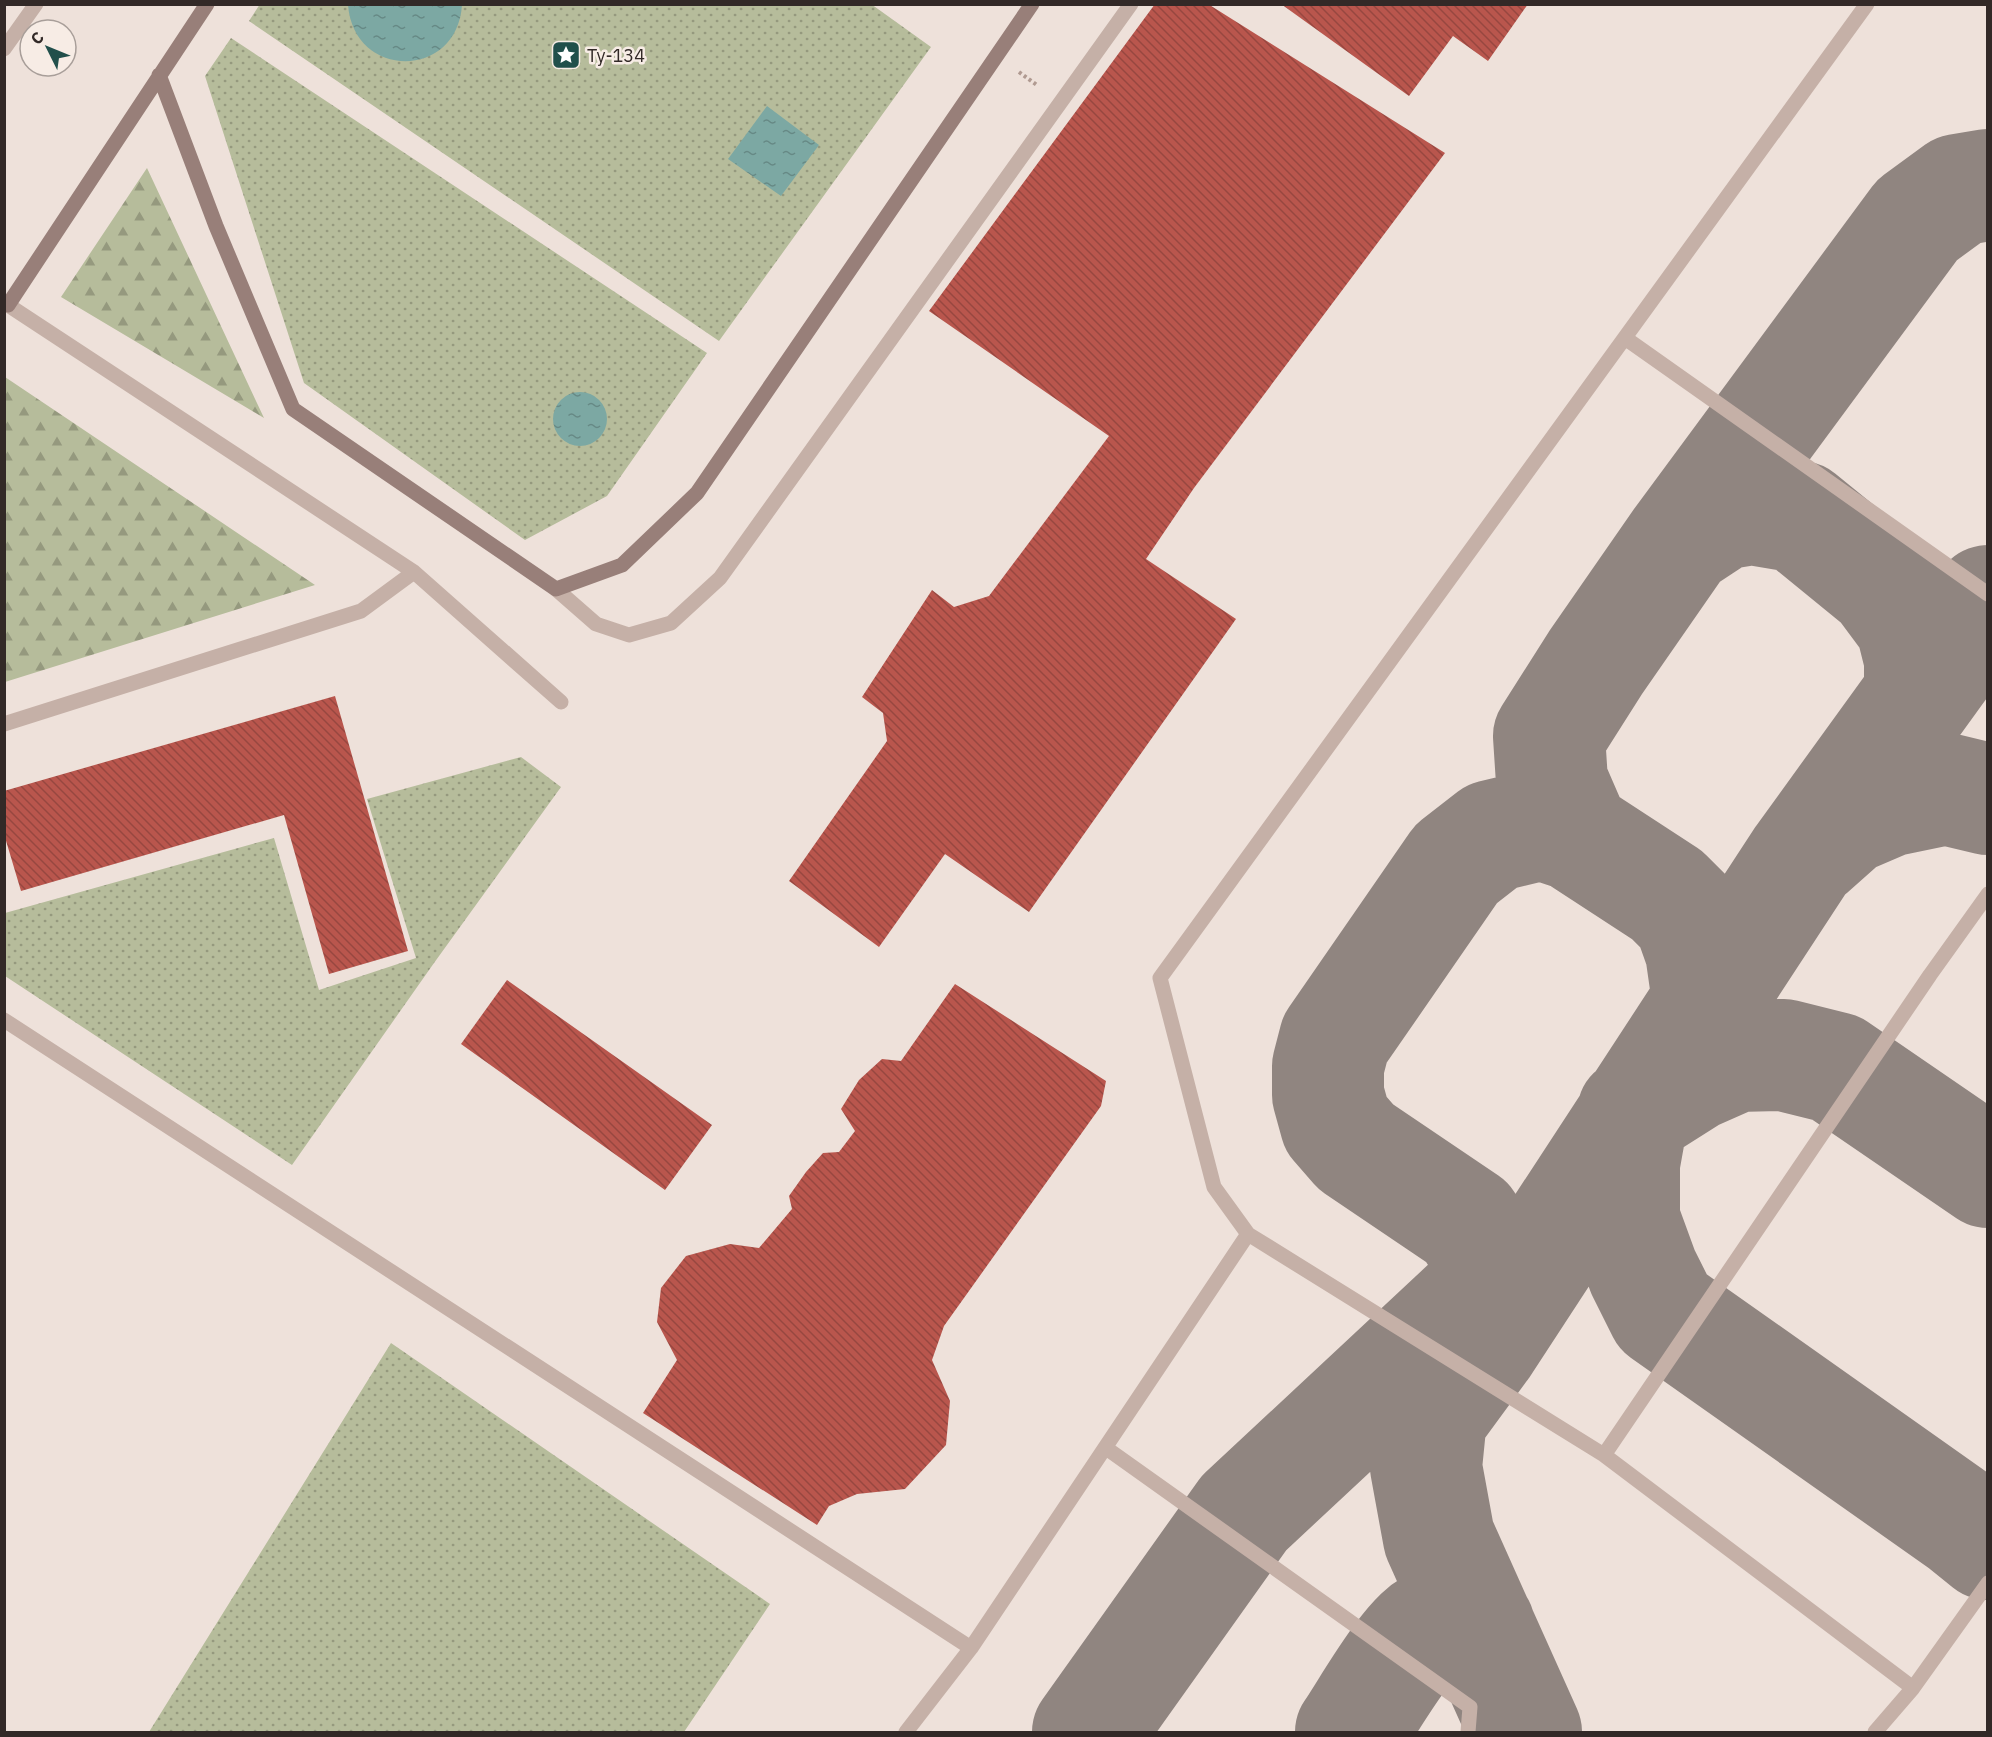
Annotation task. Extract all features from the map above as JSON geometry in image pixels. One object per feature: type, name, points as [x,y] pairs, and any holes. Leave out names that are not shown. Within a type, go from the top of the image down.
[{"type":"street","points":[[6,304],[207,4]]},
{"type":"street","points":[[159,75],[216,226],[293,409],[556,589],[622,565],[697,494],[1032,4]]},
{"type":"lane","points":[[4,50],[36,4]]},
{"type":"lane","points":[[556,589],[596,624],[629,635],[670,622],[720,578],[1131,4]]},
{"type":"lane","points":[[1867,4],[1160,978],[1214,1187],[1248,1234],[1604,1455],[1913,1688]]},
{"type":"lane","points":[[6,304],[414,572],[561,702]]},
{"type":"lane","points":[[1625,338],[1988,594]]},
{"type":"lane","points":[[4,724],[360,611],[414,572]]},
{"type":"lane","points":[[1604,1455],[1988,894]]},
{"type":"lane","points":[[4,1020],[971,1648]]},
{"type":"lane","points":[[906,1732],[971,1648],[1248,1234]]},
{"type":"lane","points":[[1106,1448],[1470,1707],[1468,1732]]},
{"type":"lane","points":[[1875,1732],[1913,1688],[1988,1582]]},
{"type":"path","points":[[995,57],[1062,101]]},
{"type":"green space","points":[[260,4],[871,4],[931,47],[719,341],[249,21]]},
{"type":"green space","points":[[231,38],[707,353],[607,496],[525,540],[304,383],[205,76]]},
{"type":"green space","points":[[147,168],[264,418],[61,297]]},
{"type":"green space","points":[[5,377],[315,585],[5,682]]},
{"type":"green space","points":[[521,757],[561,787],[292,1165],[5,976],[5,913],[274,838],[319,990],[416,958],[367,799]]},
{"type":"green space","points":[[391,1343],[770,1604],[684,1732],[149,1732]]},
{"type":"water","points":[[348,4],[462,5],[456,30],[443,47],[425,58],[405,61],[385,58],[368,47],[354,30]]},
{"type":"water","points":[[767,106],[819,145],[781,196],[728,159]]},
{"type":"water","points":[[575,392],[585,392],[595,396],[603,404],[607,419],[603,434],[595,442],[585,446],[575,446],[565,442],[557,434],[553,424],[553,414],[557,404],[565,396]]},
{"type":"building","points":[[1155,4],[1208,4],[1445,153],[1194,488],[1146,559],[1236,619],[1029,912],[945,854],[879,947],[789,881],[887,741],[883,713],[862,697],[932,590],[954,607],[989,596],[1109,436],[929,311]]},
{"type":"building","points":[[1281,4],[1528,4],[1488,61],[1453,36],[1409,96]]},
{"type":"building","points":[[335,696],[408,951],[329,974],[284,815],[21,891],[4,834],[4,791]]},
{"type":"building","points":[[507,980],[712,1125],[665,1190],[461,1044]]},
{"type":"building","points":[[955,984],[1106,1081],[1101,1106],[944,1326],[932,1360],[950,1401],[946,1445],[905,1489],[857,1494],[829,1506],[817,1525],[643,1413],[677,1360],[657,1322],[661,1288],[686,1256],[730,1244],[759,1248],[792,1209],[789,1196],[806,1172],[823,1153],[839,1152],[855,1131],[841,1109],[859,1080],[882,1059],[901,1061]]},
{"type":"taxiway","points":[[1680,541],[1917,220],[1958,190],[1988,185]]},
{"type":"taxiway","points":[[1575,835],[1552,782],[1549,736],[1596,662],[1680,541],[1721,514],[1752,509],[1800,517],[1882,584],[1911,623],[1920,659],[1920,695]]},
{"type":"taxiway","points":[[1526,1732],[1439,1538],[1426,1467],[1431,1417],[1483,1346],[1802,858],[1988,601]]},
{"type":"taxiway","points":[[1810,851],[1846,819],[1888,801],[1946,789],[1988,799]]},
{"type":"taxiway","points":[[1483,1346],[1488,1316],[1489,1285],[1483,1247],[1467,1222],[1356,1147],[1336,1124],[1328,1095],[1328,1066],[1335,1039],[1456,864],[1492,836],[1542,824],[1575,835],[1667,895],[1689,917],[1701,951],[1708,1000]]},
{"type":"taxiway","points":[[1988,1172],[1836,1068],[1784,1055],[1736,1056],[1693,1075],[1633,1113],[1624,1163],[1624,1220],[1643,1272],[1663,1312],[1962,1523],[1988,1544]]},
{"type":"taxiway","points":[[1088,1732],[1244,1513],[1467,1305]]},
{"type":"taxiway","points":[[1351,1732],[1403,1654],[1426,1628],[1448,1621],[1479,1626]]},
{"type":"place","name":"Ту-134","points":[[566,55]]}]
